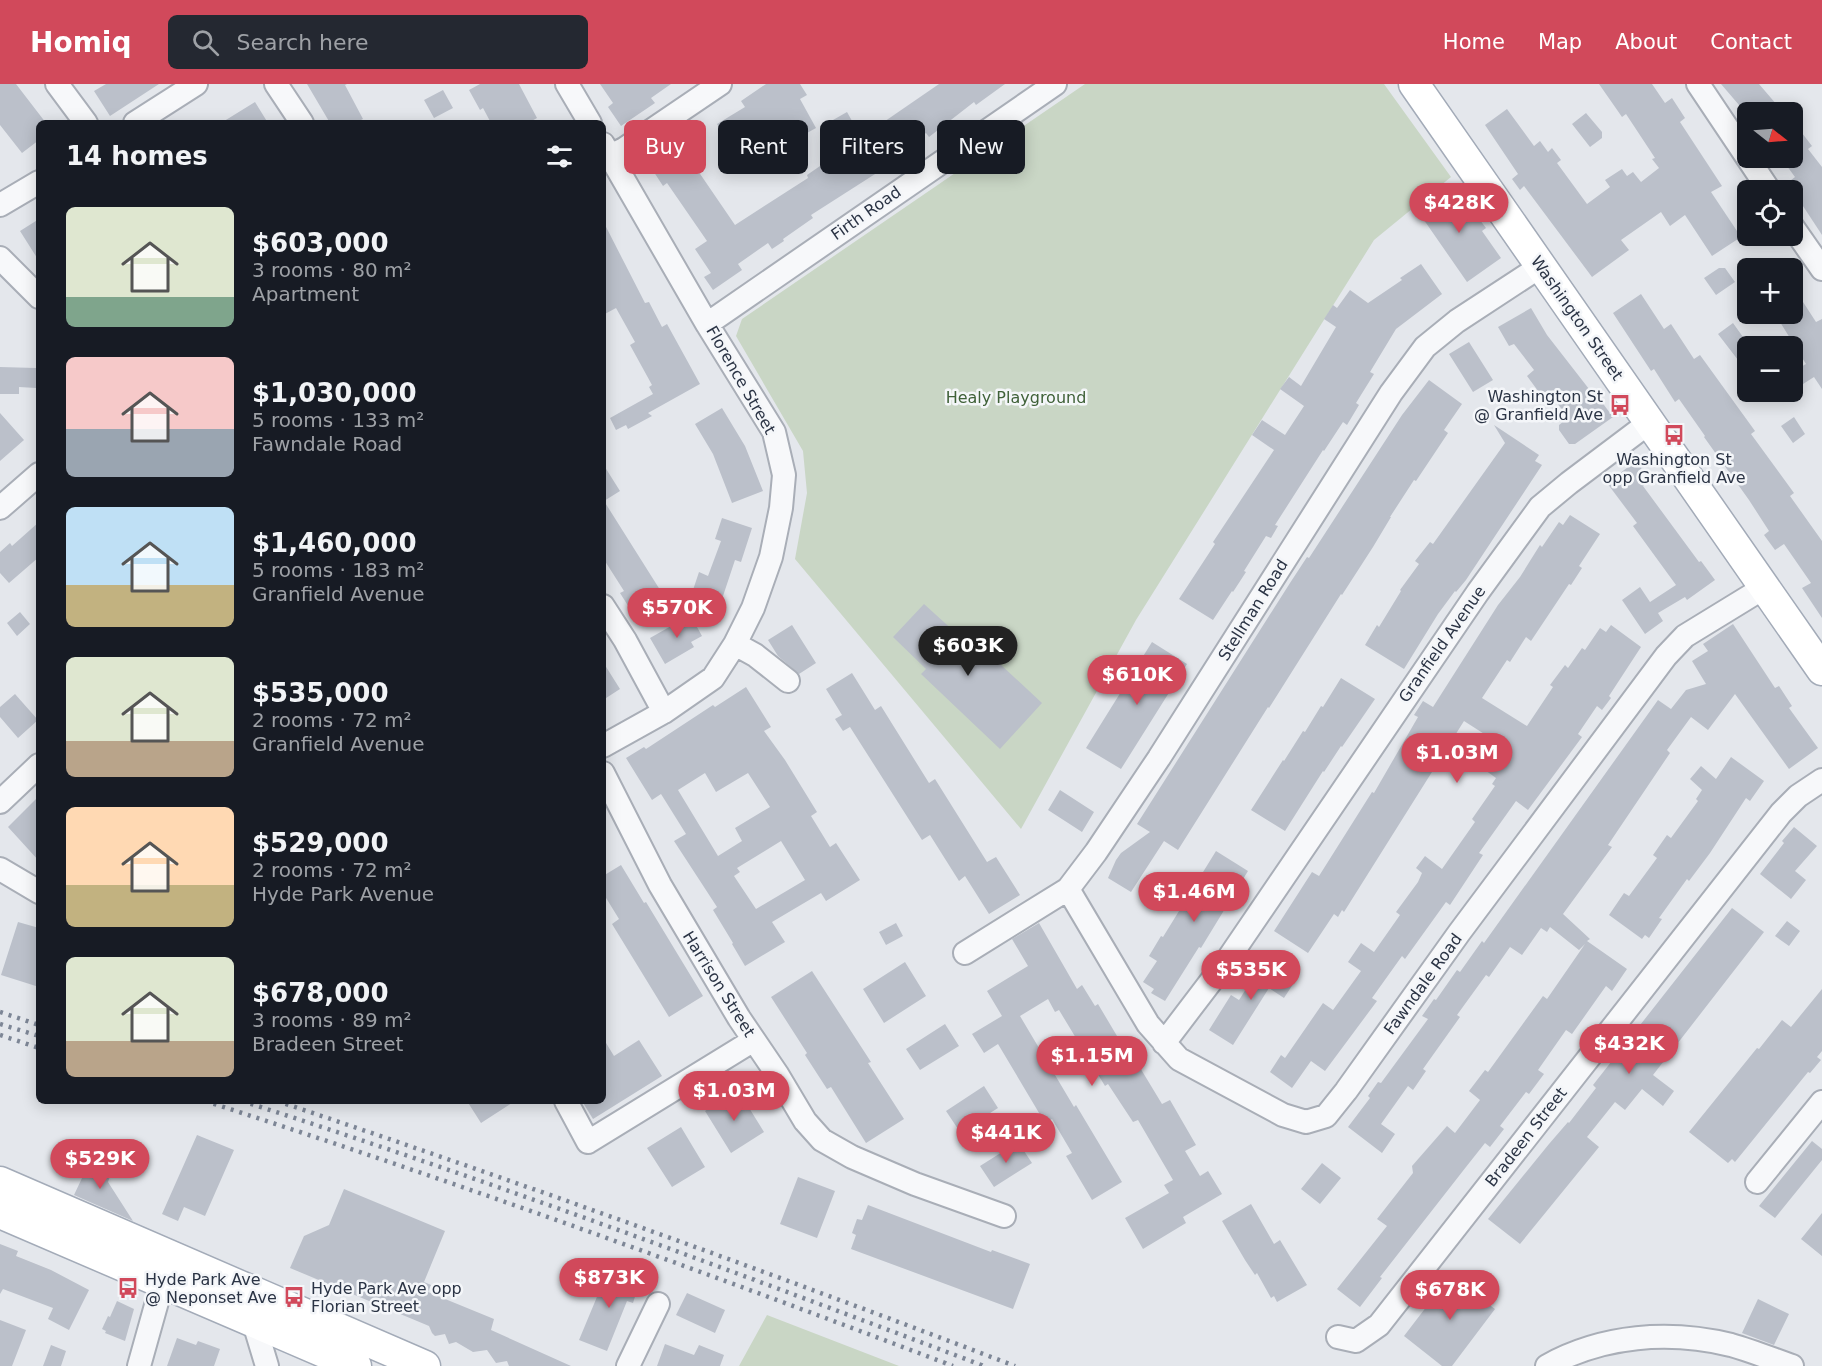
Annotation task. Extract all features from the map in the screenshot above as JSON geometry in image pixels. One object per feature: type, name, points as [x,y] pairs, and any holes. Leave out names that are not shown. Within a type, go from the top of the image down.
[{"type":"main road","name":"Washington Street","points":[[1414,84],[1822,670]]},
{"type":"main road","points":[[0,1182],[171,1257],[260,1293],[362,1358]]},
{"type":"main road","points":[[0,1213],[254,1323],[362,1358],[425,1366]]},
{"type":"street","points":[[57,84],[84,120]]},
{"type":"street","points":[[140,120],[196,84]]},
{"type":"street","points":[[276,84],[300,120]]},
{"type":"street","points":[[567,84],[588,120]]},
{"type":"street","points":[[607,150],[624,149],[720,84]]},
{"type":"street","name":"Firth Road","points":[[707,324],[1054,84]]},
{"type":"street","points":[[1698,84],[1762,180]]},
{"type":"street","name":"Florence Street","points":[[606,744],[664,712],[713,678],[735,645],[753,608],[771,557],[781,508],[784,475],[774,432],[707,324],[607,150]]},
{"type":"street","points":[[0,205],[36,184]]},
{"type":"street","points":[[1803,242],[1822,269]]},
{"type":"street","points":[[0,258],[36,294]]},
{"type":"street","name":"Stellman Road","points":[[966,953],[1068,889],[1153,768],[1391,393],[1425,347],[1457,321],[1541,266]]},
{"type":"street","name":"Granfield Avenue","points":[[1164,1043],[1228,959],[1465,611],[1540,507],[1650,422]]},
{"type":"street","points":[[0,508],[36,477]]},
{"type":"street","name":"Fawndale Road","points":[[1068,889],[1148,1024],[1179,1059],[1283,1115],[1306,1122],[1326,1116],[1459,933],[1666,656],[1685,636],[1765,587]]},
{"type":"street","points":[[606,611],[625,640],[664,712]]},
{"type":"street","points":[[735,645],[755,656],[788,681]]},
{"type":"street","points":[[0,802],[36,768]]},
{"type":"street","name":"Harrison Street","points":[[606,779],[660,885],[805,1121],[822,1140],[852,1157],[915,1184],[1004,1216]]},
{"type":"street","name":"Bradeen Street","points":[[1338,1337],[1356,1341],[1379,1324],[1782,813],[1798,796],[1822,780]]},
{"type":"street","points":[[0,868],[36,890]]},
{"type":"street","points":[[568,1104],[588,1142],[754,1040]]},
{"type":"street","points":[[1757,1182],[1822,1102]]},
{"type":"street","points":[[139,1366],[162,1284]]},
{"type":"street","points":[[628,1366],[658,1304]]},
{"type":"street","points":[[254,1323],[267,1366]]},
{"type":"street","points":[[1547,1366],[1578,1351],[1612,1341],[1669,1336],[1722,1343],[1792,1366]]},
{"type":"green space","name":"Healy Playground","points":[[1085,84],[1384,84],[1451,177],[1374,240],[1136,620],[1021,829],[795,559],[807,493],[803,451],[736,336],[742,319],[954,174],[1025,174],[1025,125]]},
{"type":"green space","points":[[767,1315],[899,1366],[739,1366]]},
{"type":"building","points":[[0,84],[16,84],[44,120],[36,120],[36,142],[22,153],[0,125]]},
{"type":"building","points":[[106,84],[159,84],[110,116],[94,91]]},
{"type":"building","points":[[307,84],[347,84],[345,85],[363,119],[328,120]]},
{"type":"building","points":[[480,84],[519,84],[537,118],[533,120],[489,120],[483,108],[480,110],[469,90]]},
{"type":"building","points":[[600,84],[671,84],[651,98],[655,103],[630,120],[624,120],[621,126],[608,107],[613,103]]},
{"type":"building","points":[[766,84],[800,84],[807,95],[800,99],[816,128],[808,132],[808,120],[724,120],[745,107],[741,101]]},
{"type":"building","points":[[939,84],[1005,84],[976,105],[974,102],[951,120],[937,120],[937,131],[929,137],[925,134],[925,120],[887,120]]},
{"type":"building","points":[[1599,84],[1652,84],[1665,103],[1672,98],[1685,118],[1680,122],[1722,186],[1711,192],[1737,231],[1737,240],[1712,256],[1685,215],[1670,226],[1661,212],[1621,240],[1629,250],[1592,277],[1524,186],[1520,190],[1512,179],[1518,174],[1485,125],[1507,109],[1534,146],[1540,141],[1548,152],[1552,148],[1561,160],[1557,163],[1587,204],[1610,187],[1605,180],[1622,169],[1627,176],[1633,172],[1641,182],[1659,168],[1652,159],[1655,158],[1626,114],[1622,117]]},
{"type":"building","points":[[1721,84],[1759,84],[1774,102],[1737,102]]},
{"type":"building","points":[[443,90],[453,108],[434,118],[424,100]]},
{"type":"building","points":[[255,102],[266,120],[226,120]]},
{"type":"building","points":[[847,112],[852,120],[833,120]]},
{"type":"building","points":[[1586,113],[1602,132],[1602,138],[1590,147],[1572,124]]},
{"type":"building","points":[[1803,134],[1812,146],[1808,149],[1822,167],[1822,235],[1803,206],[1803,180],[1791,180],[1795,177],[1788,168],[1803,168]]},
{"type":"building","points":[[820,166],[820,174],[875,174],[811,215],[813,218],[772,249],[768,243],[738,264],[742,270],[713,290],[704,277],[711,273],[695,249],[707,241],[667,183],[663,186],[655,174],[700,174],[735,225],[808,178],[807,175]]},
{"type":"building","points":[[1450,187],[1469,214],[1473,211],[1486,228],[1482,231],[1501,258],[1467,282],[1417,210]]},
{"type":"building","points":[[36,221],[36,256],[20,231]]},
{"type":"building","points":[[606,227],[645,303],[649,302],[662,327],[667,324],[700,384],[648,413],[652,416],[628,429],[626,425],[616,430],[610,418],[653,394],[649,387],[652,385],[630,345],[635,342],[616,308],[606,313]]},
{"type":"building","points":[[1421,264],[1442,294],[1396,329],[1370,372],[1374,374],[1356,403],[1359,405],[1347,425],[1343,422],[1323,450],[1275,525],[1278,526],[1271,538],[1266,536],[1244,571],[1246,572],[1213,620],[1179,599],[1215,544],[1213,542],[1274,450],[1252,435],[1262,420],[1285,435],[1304,406],[1280,389],[1289,377],[1301,386],[1336,327],[1324,319],[1333,305],[1337,308],[1350,290],[1368,303]]},
{"type":"building","points":[[1719,268],[1725,268],[1735,282],[1716,295],[1704,278]]},
{"type":"building","points":[[1641,294],[1664,329],[1671,324],[1694,359],[1700,355],[1755,431],[1751,434],[1794,493],[1790,496],[1822,541],[1822,618],[1802,588],[1811,583],[1784,544],[1775,550],[1764,535],[1769,531],[1749,500],[1679,399],[1675,402],[1654,369],[1651,371],[1613,313]]},
{"type":"building","points":[[1803,302],[1816,322],[1822,319],[1822,389],[1814,377],[1803,384],[1803,366],[1806,364],[1803,359],[1803,336],[1789,336],[1781,324],[1803,324]]},
{"type":"building","points":[[1531,308],[1547,335],[1613,417],[1575,444],[1569,444],[1559,430],[1559,425],[1568,418],[1548,390],[1541,395],[1527,376],[1534,370],[1514,344],[1509,346],[1498,327]]},
{"type":"building","points":[[1733,323],[1742,336],[1737,336],[1737,359],[1718,334]]},
{"type":"building","points":[[1469,342],[1493,380],[1473,392],[1449,354]]},
{"type":"building","points":[[0,367],[36,368],[36,388],[19,387],[19,394],[0,394]]},
{"type":"building","points":[[1429,380],[1462,404],[1444,430],[1448,433],[1390,517],[1178,850],[1164,841],[1131,892],[1108,878],[1121,853],[1150,832],[1137,824],[1307,557],[1309,558],[1402,415]]},
{"type":"building","points":[[722,408],[745,446],[763,491],[732,503],[713,454],[695,424]]},
{"type":"building","points":[[0,413],[24,440],[0,461]]},
{"type":"building","points":[[1794,417],[1805,434],[1793,443],[1781,426]]},
{"type":"building","points":[[1494,425],[1539,455],[1535,461],[1542,465],[1466,580],[1438,614],[1404,669],[1365,645],[1419,564],[1415,561],[1430,542],[1433,544],[1505,443]]},
{"type":"building","points":[[1636,461],[1650,481],[1643,486],[1715,580],[1687,600],[1685,597],[1658,613],[1663,621],[1645,634],[1622,600],[1640,587],[1650,602],[1676,585],[1633,526],[1637,523],[1607,483]]},
{"type":"building","points":[[606,469],[620,491],[606,500]]},
{"type":"building","points":[[606,504],[662,593],[632,612],[620,593],[624,591],[606,563]]},
{"type":"building","points":[[1570,515],[1600,534],[1579,566],[1582,568],[1531,641],[1526,637],[1510,662],[1507,660],[1482,698],[1527,726],[1553,687],[1550,685],[1565,665],[1568,668],[1582,648],[1585,650],[1600,628],[1606,632],[1611,625],[1641,647],[1609,696],[1611,698],[1602,710],[1597,706],[1578,734],[1582,737],[1528,810],[1516,801],[1479,853],[1483,855],[1450,905],[1446,902],[1405,959],[1402,956],[1372,998],[1377,1001],[1325,1071],[1311,1061],[1292,1088],[1270,1072],[1281,1055],[1285,1058],[1323,1003],[1333,1010],[1361,971],[1348,962],[1361,943],[1374,952],[1400,915],[1396,912],[1418,882],[1422,873],[1416,868],[1425,856],[1442,869],[1475,822],[1472,819],[1495,786],[1492,784],[1496,778],[1471,760],[1489,737],[1464,721],[1344,912],[1342,910],[1338,917],[1334,914],[1308,953],[1274,931],[1312,872],[1319,876],[1372,792],[1374,793],[1418,717],[1414,715],[1423,701],[1433,707],[1498,605],[1520,577],[1540,545],[1542,547],[1559,522],[1563,525]]},
{"type":"building","points":[[722,518],[752,528],[741,562],[735,560],[720,605],[691,596],[699,572],[708,576],[721,541],[715,539]]},
{"type":"building","points":[[36,525],[36,560],[9,583],[0,573],[0,552],[10,543],[12,546]]},
{"type":"building","points":[[924,604],[967,643],[972,638],[1042,703],[1000,749],[921,674],[926,669],[893,637]]},
{"type":"building","points":[[687,609],[702,636],[691,642],[694,647],[665,664],[650,638],[680,621],[681,624]]},
{"type":"building","points":[[20,612],[30,624],[17,636],[7,623]]},
{"type":"building","points":[[1733,624],[1775,688],[1779,686],[1792,706],[1789,708],[1818,748],[1789,769],[1735,694],[1708,730],[1691,717],[1667,750],[1670,753],[1608,845],[1612,847],[1563,914],[1590,939],[1587,941],[1627,969],[1612,991],[1606,986],[1572,1034],[1566,1030],[1538,1070],[1544,1074],[1529,1094],[1526,1092],[1500,1126],[1504,1129],[1490,1147],[1485,1143],[1380,1277],[1382,1278],[1360,1307],[1337,1289],[1387,1226],[1377,1219],[1413,1173],[1412,1166],[1447,1126],[1455,1133],[1480,1100],[1469,1091],[1485,1070],[1488,1072],[1543,996],[1547,999],[1585,944],[1579,950],[1550,927],[1547,932],[1541,928],[1522,955],[1510,947],[1489,977],[1486,975],[1457,1015],[1460,1017],[1423,1069],[1426,1071],[1413,1090],[1408,1086],[1381,1124],[1395,1134],[1382,1153],[1348,1127],[1370,1098],[1368,1096],[1378,1082],[1381,1083],[1428,1019],[1422,1016],[1434,999],[1436,1000],[1457,970],[1460,972],[1482,941],[1484,943],[1658,700],[1671,709],[1686,690],[1706,684],[1692,661],[1708,651],[1703,644]]},
{"type":"building","points":[[792,625],[816,663],[799,674],[778,656],[768,640]]},
{"type":"building","points":[[1152,642],[1187,664],[1121,769],[1086,748]]},
{"type":"building","points":[[606,667],[620,689],[606,698]]},
{"type":"building","points":[[852,673],[875,710],[881,706],[929,783],[935,779],[987,862],[996,857],[1020,895],[989,914],[965,876],[959,881],[930,835],[922,840],[850,727],[843,731],[835,719],[842,715],[826,689]]},
{"type":"building","points":[[1341,678],[1375,699],[1323,771],[1285,831],[1251,810]]},
{"type":"building","points":[[746,687],[771,727],[764,731],[817,812],[811,816],[830,847],[836,843],[860,880],[826,901],[821,893],[772,922],[785,942],[745,966],[713,910],[717,907],[674,841],[686,834],[661,794],[652,800],[626,758],[644,747],[646,749],[713,705],[715,707]],"holes":[[[705,773],[716,792],[748,773],[770,807],[735,828],[742,841],[718,856],[678,790]],[[781,841],[805,880],[756,909],[734,876],[740,872],[737,868]]]},
{"type":"building","points":[[15,694],[36,718],[36,722],[18,738],[0,717],[0,707]]},
{"type":"building","points":[[1731,757],[1764,781],[1750,801],[1746,798],[1710,853],[1689,881],[1687,879],[1659,918],[1662,919],[1649,938],[1645,935],[1642,939],[1609,915],[1624,893],[1629,896],[1657,858],[1653,855],[1667,835],[1671,838],[1698,801],[1696,799],[1702,790],[1690,779],[1701,766],[1716,779]]},
{"type":"building","points":[[1060,790],[1094,812],[1082,832],[1048,810]]},
{"type":"building","points":[[36,799],[36,858],[8,827]]},
{"type":"building","points":[[1794,827],[1817,846],[1795,871],[1806,880],[1791,899],[1760,874]]},
{"type":"building","points":[[1216,851],[1248,871],[1201,948],[1199,947],[1165,1001],[1151,993],[1154,989],[1143,982],[1157,961],[1149,956]]},
{"type":"building","points":[[621,865],[703,996],[669,1017],[612,924],[619,919],[606,898],[606,874]]},
{"type":"building","points":[[1732,908],[1764,932],[1653,1075],[1674,1091],[1663,1106],[1642,1089],[1625,1110],[1615,1102],[1587,1137],[1599,1147],[1520,1244],[1488,1219],[1569,1123],[1596,1088],[1593,1085]]},
{"type":"building","points":[[1787,921],[1800,931],[1789,946],[1775,936]]},
{"type":"building","points":[[18,922],[36,927],[36,986],[1,975]]},
{"type":"building","points":[[896,923],[903,936],[886,945],[879,932]]},
{"type":"building","points":[[1039,923],[1077,989],[1082,985],[1095,1006],[1098,1004],[1136,1068],[1139,1066],[1162,1104],[1170,1100],[1196,1145],[1185,1151],[1200,1176],[1208,1171],[1222,1194],[1183,1217],[1186,1223],[1143,1249],[1125,1218],[1169,1193],[1164,1185],[1173,1180],[1138,1120],[1133,1122],[1108,1084],[1105,1086],[1059,1010],[1055,1012],[1048,999],[1020,1016],[1122,1182],[1092,1200],[1066,1156],[1072,1153],[1052,1119],[1045,1123],[998,1044],[984,1053],[972,1034],[1002,1016],[987,991],[1028,966],[1012,939]]},
{"type":"building","points":[[1265,959],[1297,978],[1284,998],[1269,988],[1233,1045],[1209,1030],[1231,995],[1239,1000]]},
{"type":"building","points":[[905,962],[926,996],[884,1023],[863,989]]},
{"type":"building","points":[[812,971],[871,1062],[868,1063],[904,1119],[866,1143],[831,1087],[827,1089],[771,997]]},
{"type":"building","points":[[1822,989],[1822,1051],[1817,1057],[1821,1060],[1810,1073],[1808,1072],[1735,1162],[1732,1159],[1728,1163],[1689,1132],[1782,1020],[1791,1027]]},
{"type":"building","points":[[945,1024],[959,1046],[920,1070],[906,1049]]},
{"type":"building","points":[[639,1040],[662,1076],[593,1119],[584,1104],[606,1104],[606,1043],[614,1056]]},
{"type":"building","points":[[984,1086],[998,1108],[960,1132],[946,1111]]},
{"type":"building","points":[[738,1090],[764,1132],[731,1153],[705,1111]]},
{"type":"building","points":[[469,1104],[510,1104],[481,1123]]},
{"type":"building","points":[[681,1127],[705,1167],[672,1187],[647,1148]]},
{"type":"building","points":[[197,1135],[234,1150],[205,1216],[184,1207],[178,1221],[162,1214]]},
{"type":"building","points":[[1812,1141],[1822,1149],[1822,1160],[1775,1218],[1759,1206]]},
{"type":"building","points":[[1018,1142],[1032,1163],[994,1187],[980,1166]]},
{"type":"building","points":[[91,1159],[111,1173],[108,1182],[133,1221],[74,1195]]},
{"type":"building","points":[[1322,1163],[1341,1178],[1320,1204],[1301,1189]]},
{"type":"building","points":[[798,1177],[835,1191],[817,1238],[780,1224]]},
{"type":"building","points":[[344,1189],[445,1231],[424,1282],[431,1285],[428,1292],[494,1319],[491,1330],[571,1366],[509,1366],[507,1361],[496,1363],[487,1350],[473,1352],[456,1342],[449,1344],[445,1334],[435,1336],[429,1326],[290,1268],[304,1236],[329,1225]]},
{"type":"building","points":[[1251,1204],[1274,1244],[1280,1240],[1307,1285],[1277,1302],[1274,1296],[1271,1298],[1257,1273],[1255,1275],[1222,1221]]},
{"type":"building","points":[[868,1205],[991,1252],[992,1250],[1030,1264],[1013,1309],[851,1249],[856,1235],[852,1233],[857,1219],[862,1220]]},
{"type":"building","points":[[1822,1213],[1822,1256],[1801,1239]]},
{"type":"building","points":[[0,1244],[18,1251],[16,1256],[51,1270],[89,1290],[69,1330],[48,1319],[53,1308],[3,1289],[0,1294]]},
{"type":"building","points":[[605,1269],[640,1281],[633,1303],[627,1301],[607,1351],[579,1340],[599,1292]]},
{"type":"building","points":[[1453,1272],[1482,1295],[1480,1298],[1495,1309],[1452,1366],[1442,1366],[1404,1336]]},
{"type":"building","points":[[687,1293],[725,1310],[715,1333],[676,1315]]},
{"type":"building","points":[[1758,1299],[1789,1314],[1774,1345],[1742,1333]]},
{"type":"building","points":[[117,1301],[134,1309],[125,1341],[105,1333],[106,1331],[102,1329]]},
{"type":"building","points":[[0,1320],[26,1330],[12,1366],[0,1366]]},
{"type":"building","points":[[177,1338],[196,1345],[198,1341],[220,1349],[214,1366],[167,1366]]},
{"type":"building","points":[[665,1344],[694,1355],[699,1345],[724,1355],[720,1366],[657,1366]]},
{"type":"building","points":[[51,1345],[66,1351],[61,1366],[43,1366]]},
{"type":"railway","points":[[0,1012],[36,1024]]},
{"type":"railway","points":[[0,1024],[36,1035]]},
{"type":"railway","points":[[0,1035],[36,1047]]},
{"type":"railway","points":[[214,1104],[393,1163],[581,1229],[953,1366]]},
{"type":"railway","points":[[251,1104],[522,1195],[984,1366]]},
{"type":"railway","points":[[286,1104],[648,1230],[1015,1366]]},
{"type":"place","name":"Washington St @ Granfield Ave","points":[[1620,405]]},
{"type":"place","name":"Washington St opp Granfield Ave","points":[[1674,435]]},
{"type":"place","name":"Hyde Park Ave @ Neponset Ave","points":[[128,1288]]},
{"type":"place","name":"Hyde Park Ave opp Florian Street","points":[[294,1297]]}]
